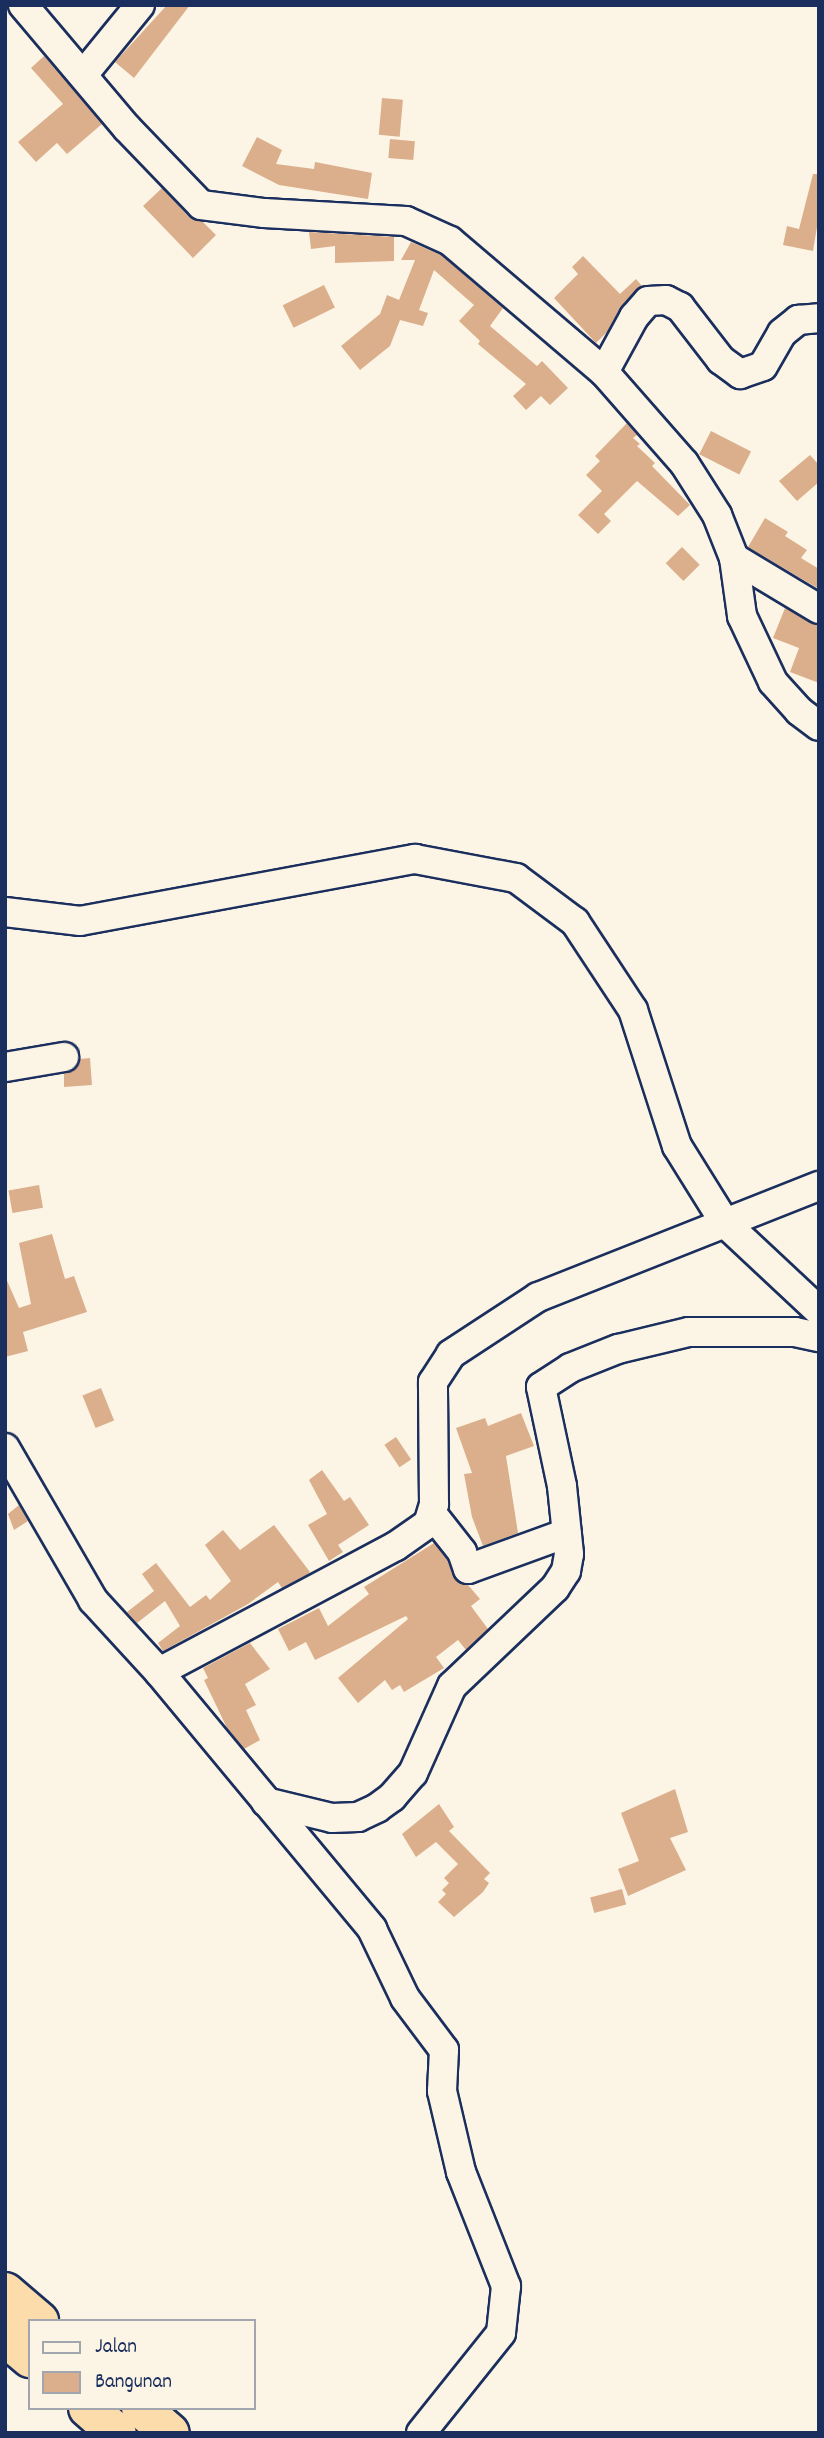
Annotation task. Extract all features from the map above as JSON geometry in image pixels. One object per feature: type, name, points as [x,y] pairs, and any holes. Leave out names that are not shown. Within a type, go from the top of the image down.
[{"type":"highway","points":[[5,2292],[37,2319]]},
{"type":"highway","points":[[5,2337],[28,2356]]},
{"type":"highway","points":[[90,2410],[117,2433]]},
{"type":"highway","points":[[143,2410],[170,2433]]},
{"type":"street","points":[[23,5],[169,174],[201,205],[264,214],[406,221],[450,242],[604,372],[684,463],[717,515],[734,558],[741,616],[773,682],[799,711],[819,726]]},
{"type":"street","points":[[83,75],[140,5]]},
{"type":"street","points":[[604,372],[634,317],[648,302],[666,300],[680,307],[721,360],[740,374],[763,366],[782,333],[798,320],[819,318]]},
{"type":"street","points":[[734,558],[819,609]]},
{"type":"street","points":[[5,912],[80,921],[415,859],[516,878],[575,922],[633,1010],[677,1146],[724,1223],[819,1311]]},
{"type":"street","points":[[5,1067],[64,1057]]},
{"type":"street","points":[[159,1672],[396,1546],[428,1524],[433,1515],[433,1382],[452,1354],[538,1297],[819,1186]]},
{"type":"street","points":[[266,1802],[331,1818],[358,1817],[392,1797],[412,1773],[452,1686],[555,1588],[566,1571],[569,1554],[562,1486],[541,1387],[570,1368],[618,1349],[689,1332],[795,1332],[819,1337]]},
{"type":"street","points":[[5,1448],[93,1600],[159,1672],[372,1929],[405,1998],[444,2050],[442,2091],[461,2172],[506,2286],[501,2333],[421,2433]]},
{"type":"street","points":[[433,1515],[462,1552],[468,1569],[567,1534]]},
{"type":"building","points":[[167,5],[190,5],[134,78],[115,62]]},
{"type":"building","points":[[44,56],[102,124],[67,154],[57,143],[36,162],[18,142],[63,104],[31,68]]},
{"type":"building","points":[[382,98],[403,100],[400,137],[379,135]]},
{"type":"building","points":[[257,137],[282,150],[276,164],[314,169],[315,162],[372,173],[368,199],[279,185],[242,166]]},
{"type":"building","points":[[390,139],[415,141],[413,160],[388,158]]},
{"type":"building","points":[[813,174],[819,174],[819,215],[813,251],[783,245],[787,226],[799,229]]},
{"type":"building","points":[[162,188],[189,217],[203,222],[216,235],[193,258],[143,206]]},
{"type":"building","points":[[309,232],[394,237],[394,261],[335,263],[335,246],[311,249]]},
{"type":"building","points":[[411,242],[441,255],[503,308],[490,326],[537,366],[542,361],[568,388],[550,405],[541,396],[526,410],[513,396],[526,384],[478,344],[480,341],[459,321],[474,305],[434,270],[419,310],[428,313],[423,326],[400,320],[390,346],[360,370],[341,346],[380,314],[387,295],[399,300],[415,260],[401,260]]},
{"type":"building","points":[[583,256],[620,294],[636,279],[642,286],[621,306],[607,332],[596,343],[554,298],[578,274],[572,267]]},
{"type":"building","points":[[324,285],[335,307],[294,328],[283,305]]},
{"type":"building","points":[[627,423],[637,435],[633,438],[640,444],[637,446],[655,463],[652,466],[690,505],[678,516],[637,481],[604,514],[611,521],[598,534],[578,515],[602,491],[586,475],[600,461],[595,456]]},
{"type":"building","points":[[711,431],[751,451],[739,475],[699,454]]},
{"type":"building","points":[[810,455],[819,465],[819,482],[797,501],[779,481]]},
{"type":"building","points":[[765,518],[788,532],[785,536],[807,550],[801,558],[819,569],[819,589],[748,547]]},
{"type":"building","points":[[682,547],[700,565],[683,581],[666,563]]},
{"type":"building","points":[[785,608],[819,626],[819,683],[790,672],[799,648],[773,638]]},
{"type":"building","points":[[90,1058],[92,1085],[64,1087],[64,1074],[75,1069],[80,1059]]},
{"type":"building","points":[[39,1185],[43,1208],[12,1213],[8,1190]]},
{"type":"building","points":[[52,1234],[65,1279],[74,1276],[87,1312],[23,1332],[28,1351],[5,1357],[5,1276],[19,1308],[31,1304],[19,1243]]},
{"type":"building","points":[[101,1388],[114,1420],[96,1428],[82,1395]]},
{"type":"building","points":[[521,1413],[534,1446],[506,1456],[518,1533],[483,1546],[472,1517],[464,1474],[472,1473],[456,1428],[485,1418],[488,1426]]},
{"type":"building","points":[[396,1437],[411,1459],[399,1467],[384,1445]]},
{"type":"building","points":[[322,1470],[344,1501],[350,1497],[369,1525],[338,1545],[343,1552],[329,1561],[308,1525],[327,1514],[309,1480]]},
{"type":"building","points":[[19,1505],[28,1521],[14,1530],[8,1514]]},
{"type":"building","points":[[274,1525],[310,1572],[307,1575],[282,1588],[278,1582],[248,1604],[163,1651],[158,1643],[180,1626],[165,1601],[137,1623],[127,1612],[154,1591],[142,1574],[156,1563],[190,1607],[206,1595],[210,1600],[231,1581],[205,1545],[223,1530],[240,1550]]},
{"type":"building","points":[[434,1543],[447,1560],[457,1581],[468,1585],[480,1599],[471,1606],[488,1629],[466,1650],[458,1640],[436,1657],[444,1668],[404,1692],[400,1685],[392,1690],[385,1680],[358,1703],[338,1678],[408,1619],[406,1616],[315,1660],[306,1642],[289,1651],[278,1629],[319,1608],[328,1626],[369,1594],[364,1587]]},
{"type":"building","points":[[250,1643],[270,1669],[245,1684],[256,1705],[246,1710],[260,1740],[244,1749],[227,1728],[204,1680],[208,1678],[203,1668]]},
{"type":"building","points":[[675,1789],[688,1832],[670,1838],[686,1870],[628,1896],[618,1869],[639,1861],[621,1813]]},
{"type":"building","points":[[439,1804],[454,1827],[449,1831],[490,1873],[484,1879],[489,1883],[483,1892],[454,1917],[438,1902],[446,1894],[442,1890],[449,1883],[444,1878],[458,1864],[436,1842],[416,1857],[402,1834]]},
{"type":"building","points":[[622,1889],[626,1904],[594,1913],[590,1898]]}]
